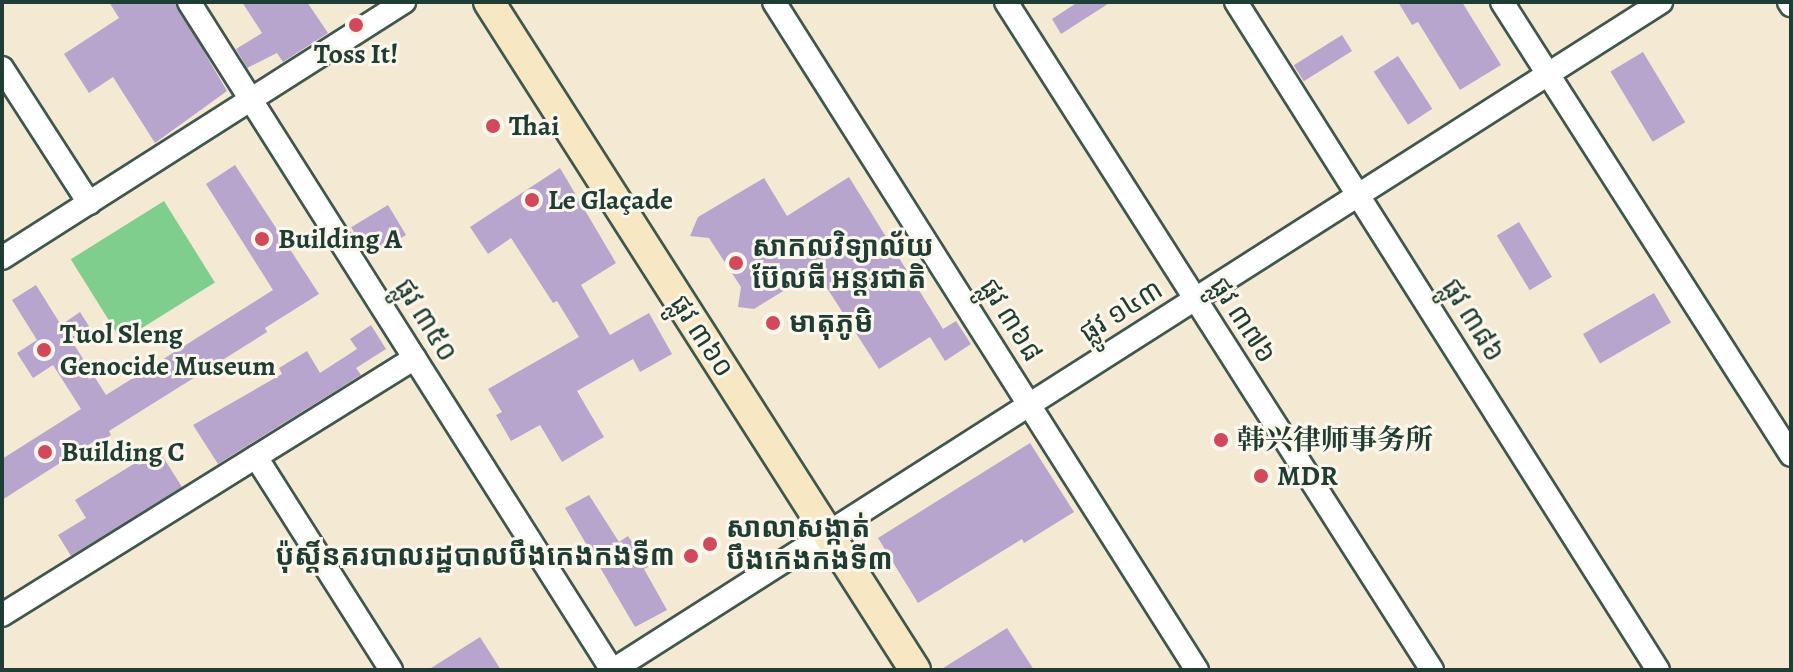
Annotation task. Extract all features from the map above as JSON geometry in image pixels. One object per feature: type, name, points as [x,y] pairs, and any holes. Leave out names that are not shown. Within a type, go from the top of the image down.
[{"type":"street","name":"ផ្លូវ ៣៥០","points":[[189,2],[612,670]]},
{"type":"street","points":[[2,258],[404,2]]},
{"type":"street","name":"ផ្លូវ ៣៦០","points":[[489,2],[915,670]]},
{"type":"street","name":"ផ្លូវ ៣៦៨","points":[[774,2],[1197,670]]},
{"type":"street","name":"ផ្លូវ ៣៧៦","points":[[1006,2],[1432,670]]},
{"type":"street","name":"ផ្លូវ ៣៨៦","points":[[1236,2],[1658,670]]},
{"type":"street","points":[[1502,2],[1791,455]]},
{"type":"street","name":"ផ្លូវ ១៤៣","points":[[612,670],[1661,2]]},
{"type":"street","points":[[2,68],[89,203]]},
{"type":"street","points":[[2,615],[415,358]]},
{"type":"street","points":[[256,457],[391,670]]},
{"type":"green space","points":[[164,201],[215,282],[122,341],[71,259]]},
{"type":"building","points":[[109,2],[175,2],[227,91],[155,143],[113,77],[89,93],[64,54],[119,18]]},
{"type":"building","points":[[242,2],[307,2],[328,33],[283,62],[277,53],[247,68],[236,49],[262,33]]},
{"type":"building","points":[[1078,2],[1111,2],[1061,34],[1052,19]]},
{"type":"building","points":[[1398,2],[1462,2],[1501,65],[1460,90],[1418,22],[1412,25]]},
{"type":"building","points":[[1342,35],[1352,51],[1304,81],[1294,65]]},
{"type":"building","points":[[1643,52],[1685,122],[1653,142],[1610,72]]},
{"type":"building","points":[[1398,56],[1432,109],[1408,125],[1374,72]]},
{"type":"building","points":[[235,165],[319,294],[265,328],[267,332],[109,431],[111,435],[95,445],[93,442],[2,500],[2,459],[81,409],[53,365],[33,378],[17,353],[37,340],[12,300],[36,285],[61,325],[80,312],[92,331],[73,343],[106,395],[273,290],[206,184]]},
{"type":"building","points":[[560,168],[616,263],[581,285],[610,335],[649,313],[672,354],[640,372],[633,359],[577,391],[604,437],[562,462],[540,425],[511,441],[496,415],[502,412],[488,389],[579,337],[511,238],[488,254],[470,227]]},
{"type":"building","points":[[849,177],[943,329],[956,321],[971,344],[945,361],[930,337],[879,369],[816,271],[754,309],[738,307],[741,287],[709,238],[690,236],[698,217],[764,178],[787,216]]},
{"type":"building","points":[[388,205],[406,235],[369,257],[351,227]]},
{"type":"building","points":[[1519,222],[1552,277],[1530,290],[1497,235]]},
{"type":"building","points":[[1654,293],[1671,322],[1600,363],[1583,334]]},
{"type":"building","points":[[371,325],[386,349],[356,368],[361,375],[218,464],[193,425],[282,374],[279,368],[307,351],[320,373],[357,349],[350,339]]},
{"type":"building","points":[[1030,443],[1074,512],[1024,543],[1022,539],[918,603],[878,538]]},
{"type":"building","points":[[158,449],[182,487],[71,556],[58,535],[86,518],[75,500]]},
{"type":"building","points":[[589,495],[619,542],[628,536],[648,567],[644,569],[667,610],[635,627],[565,508]]},
{"type":"building","points":[[1007,628],[1034,670],[940,670]]},
{"type":"building","points":[[480,637],[501,670],[428,670]]},
{"type":"place","name":"Toss It!","points":[[356,25]]},
{"type":"place","name":"Thai","points":[[493,126]]},
{"type":"place","name":"Le Glaçade","points":[[532,200]]},
{"type":"place","name":"Building A","points":[[262,239]]},
{"type":"place","name":"សាកលវិទ្យាល័យ ប៊ែលធី អន្តរជាតិ","points":[[736,263]]},
{"type":"place","name":"មាតុភូមិ","points":[[773,323]]},
{"type":"place","name":"Tuol Sleng Genocide Museum","points":[[44,350]]},
{"type":"place","name":"韩兴律师事务所","points":[[1221,440]]},
{"type":"place","name":"Building C","points":[[45,452]]},
{"type":"place","name":"MDR","points":[[1261,476]]},
{"type":"place","name":"សាលាសង្កាត់ បឹងកេងកងទី៣","points":[[710,544]]},
{"type":"place","name":"ប៉ុស្តិ៍នគរបាលរដ្ឋបាលបឹងកេងកងទី៣","points":[[691,556]]}]
